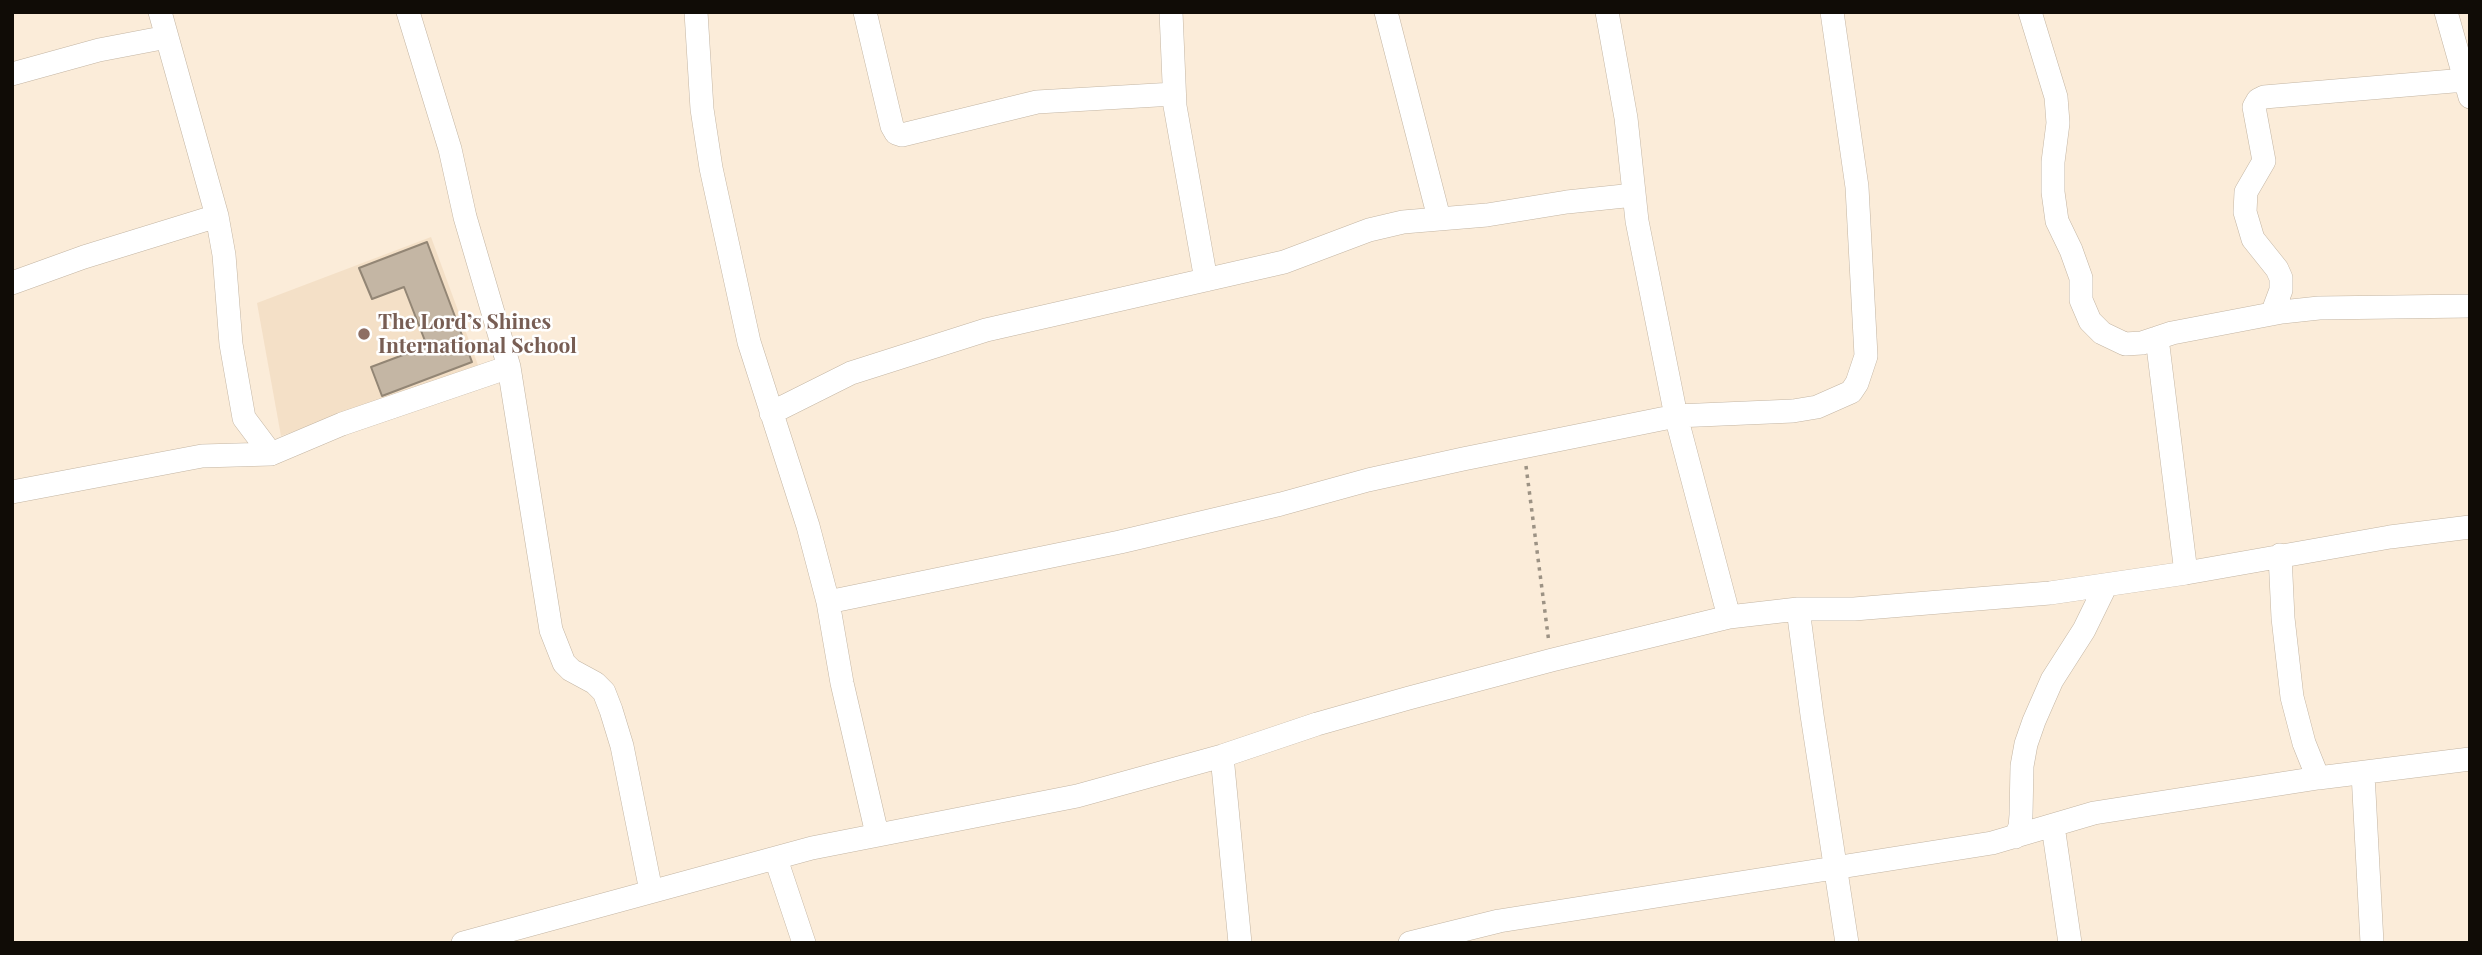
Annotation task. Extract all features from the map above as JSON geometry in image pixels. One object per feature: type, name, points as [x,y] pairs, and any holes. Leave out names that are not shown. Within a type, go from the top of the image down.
[{"type":"street","points":[[160,12],[217,216],[224,255],[231,344],[244,418],[271,454]]},
{"type":"street","points":[[408,12],[450,149],[465,216],[509,367],[551,630],[564,663],[595,683],[604,692],[611,710],[622,746],[651,891]]},
{"type":"street","points":[[696,12],[702,109],[749,342],[808,526],[828,602],[842,683],[877,834]]},
{"type":"street","points":[[865,12],[892,127],[895,133],[902,135],[1037,102],[1174,94]]},
{"type":"street","points":[[1171,12],[1174,94],[1206,280]]},
{"type":"street","points":[[1386,12],[1438,218]]},
{"type":"street","points":[[1607,12],[1626,118],[1639,233],[1676,416],[1729,617]]},
{"type":"street","points":[[828,602],[1120,542],[1281,504],[1368,480],[1524,447],[1676,416],[1805,409],[1851,392],[1866,356],[1857,187],[1832,12]]},
{"type":"street","points":[[2030,12],[2056,97],[2058,123],[2053,182],[2057,221],[2081,278],[2081,300],[2090,321],[2102,333],[2125,344],[2143,343],[2172,333],[2319,308],[2470,306]]},
{"type":"street","points":[[2272,314],[2281,290],[2281,278],[2253,239],[2245,212],[2246,192],[2264,161],[2254,107],[2258,100],[2264,97],[2467,88],[2446,12]]},
{"type":"street","points":[[12,74],[99,50],[167,37]]},
{"type":"street","points":[[771,412],[851,373],[986,331],[1284,262],[1369,230],[1403,222],[1487,215],[1634,195]]},
{"type":"street","points":[[12,283],[84,257],[217,216]]},
{"type":"street","points":[[2157,338],[2186,573]]},
{"type":"street","points":[[12,492],[202,456],[271,454],[342,424],[509,367]]},
{"type":"street","points":[[463,943],[651,891],[877,834],[1077,796],[1222,755],[1317,724],[1552,660],[1729,617],[1798,609],[1854,609],[2050,593],[2186,573],[2390,537],[2470,527]]},
{"type":"street","points":[[2280,555],[2283,618],[2292,696],[2304,743],[2318,778]]},
{"type":"street","points":[[2015,837],[2020,827],[2022,766],[2034,721],[2043,698],[2084,630],[2106,585]]},
{"type":"street","points":[[1798,609],[1847,943]]},
{"type":"street","points":[[1222,755],[1240,943]]},
{"type":"street","points":[[1410,943],[1434,940],[1499,921],[1924,855],[2015,837],[2094,813],[2318,778],[2470,758]]},
{"type":"street","points":[[2363,773],[2372,943]]},
{"type":"street","points":[[2053,826],[2070,943]]},
{"type":"street","points":[[776,859],[804,943]]},
{"type":"path","points":[[1524,447],[1552,660]]},
{"type":"shaded area","name":"The Lord’s Shines International School","points":[[431,237],[478,365],[281,436],[257,303]]},
{"type":"building","points":[[427,242],[472,362],[382,396],[371,367],[427,346],[404,287],[372,299],[359,268]]},
{"type":"place","name":"The Lord’s Shines International School","points":[[364,334]]}]
